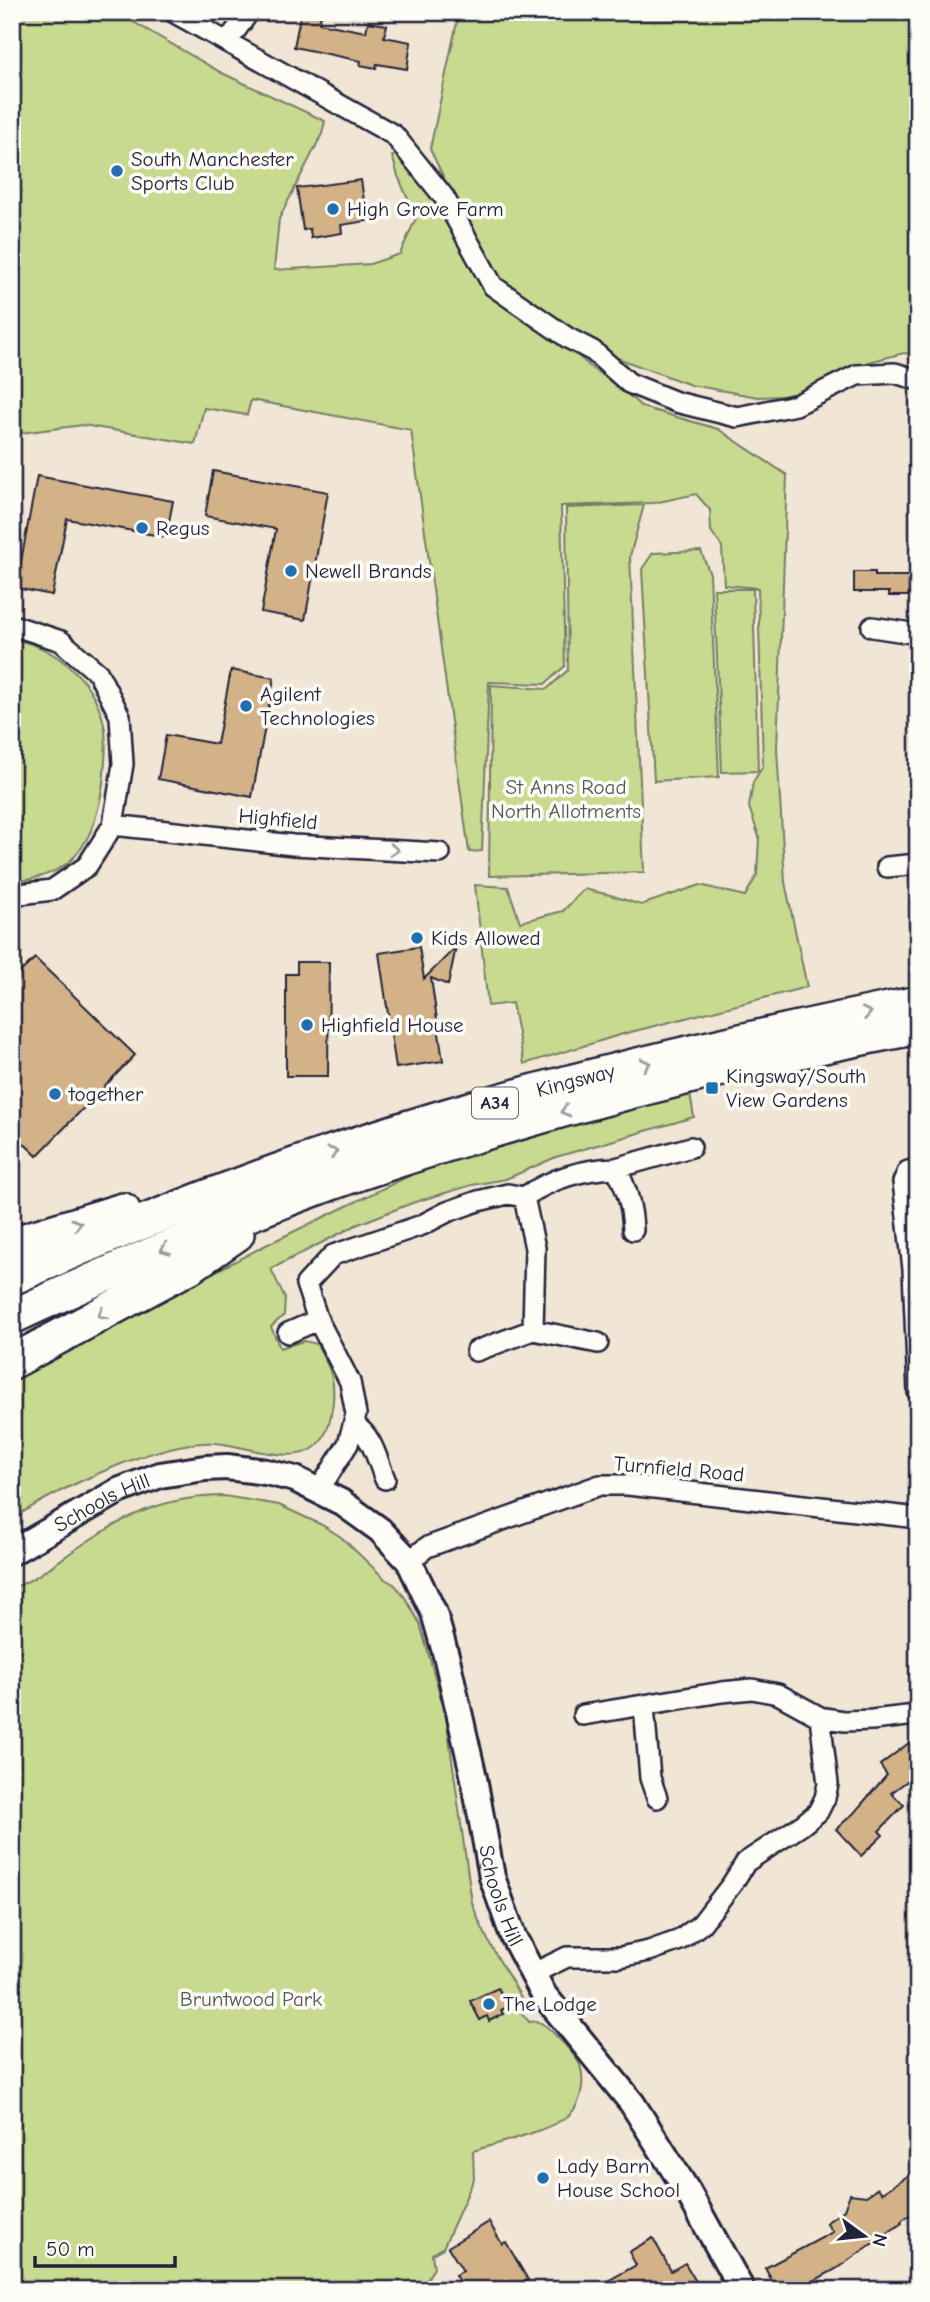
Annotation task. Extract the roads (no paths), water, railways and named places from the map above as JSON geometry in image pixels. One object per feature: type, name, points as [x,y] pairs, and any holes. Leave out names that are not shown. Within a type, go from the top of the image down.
[{"type":"highway","name":"Kingsway","points":[[12,1317],[282,1186],[450,1115],[723,1044],[918,1003]]},
{"type":"highway","name":"Kingsway","points":[[12,1278],[86,1246],[282,1186],[456,1142],[724,1068],[918,1027]]},
{"type":"highway","points":[[12,1244],[226,1180],[282,1186]]},
{"type":"highway","points":[[12,1362],[191,1266],[282,1186]]},
{"type":"street","points":[[173,12],[394,135],[444,197],[493,286],[568,338],[593,351],[629,383],[676,402],[737,417],[796,405],[858,374],[895,373],[918,380]]},
{"type":"street","points":[[228,41],[249,12]]},
{"type":"street","points":[[12,625],[61,641],[98,673],[120,716],[123,764],[113,825],[87,866],[51,890],[12,895]]},
{"type":"street","points":[[872,628],[918,634]]},
{"type":"street","name":"Highfield","points":[[113,825],[293,845],[435,853]]},
{"type":"street","points":[[887,867],[918,864]]},
{"type":"street","points":[[319,1490],[348,1444],[354,1425],[355,1401],[350,1382],[318,1320],[306,1284],[333,1255],[422,1225],[447,1212],[478,1201],[508,1194],[524,1197],[546,1182],[600,1168],[616,1168],[691,1147]]},
{"type":"street","points":[[616,1168],[627,1188],[633,1230]]},
{"type":"street","points":[[918,1169],[908,1171],[903,1182],[913,1269],[918,1392]]},
{"type":"street","points":[[524,1197],[535,1248],[533,1331]]},
{"type":"street","points":[[288,1333],[318,1320]]},
{"type":"street","points":[[476,1351],[533,1331],[598,1343]]},
{"type":"street","points":[[354,1425],[369,1439],[385,1479]]},
{"type":"street","name":"Schools Hill","points":[[12,1552],[118,1491],[160,1475],[228,1467],[295,1479],[319,1490],[370,1522],[409,1561],[435,1613],[474,1778],[492,1877],[513,1936],[544,1995],[632,2102],[688,2192],[742,2290]]},
{"type":"street","name":"Turnfield Road","points":[[409,1561],[428,1547],[600,1485],[628,1485],[918,1518]]},
{"type":"street","points":[[583,1715],[752,1689],[778,1694],[820,1717],[844,1721],[907,1716]]},
{"type":"street","points":[[643,1706],[650,1778],[657,1798]]},
{"type":"street","points":[[532,1974],[567,1956],[620,1957],[649,1951],[680,1940],[701,1924],[746,1862],[818,1812],[828,1784],[820,1717]]},
{"type":"place","name":"South Manchester Sports Club","points":[[117,171]]},
{"type":"place","name":"High Grove Farm","points":[[333,209]]},
{"type":"place","name":"Regus","points":[[142,528]]},
{"type":"place","name":"Newell Brands","points":[[291,571]]},
{"type":"place","name":"Agilent Technologies","points":[[246,706]]},
{"type":"place","name":"Kids Allowed","points":[[417,938]]},
{"type":"place","name":"Highfield House","points":[[307,1025]]},
{"type":"place","name":"Kingsway/South View Gardens","points":[[712,1088]]},
{"type":"place","name":"together","points":[[55,1094]]},
{"type":"place","name":"The Lodge","points":[[489,2004]]},
{"type":"place","name":"Lady Barn House School","points":[[543,2178]]},
{"type":"park label","name":"St Anns Road North Allotments","points":[[566,799]]},
{"type":"park label","name":"Bruntwood Park","points":[[251,1999]]}]
